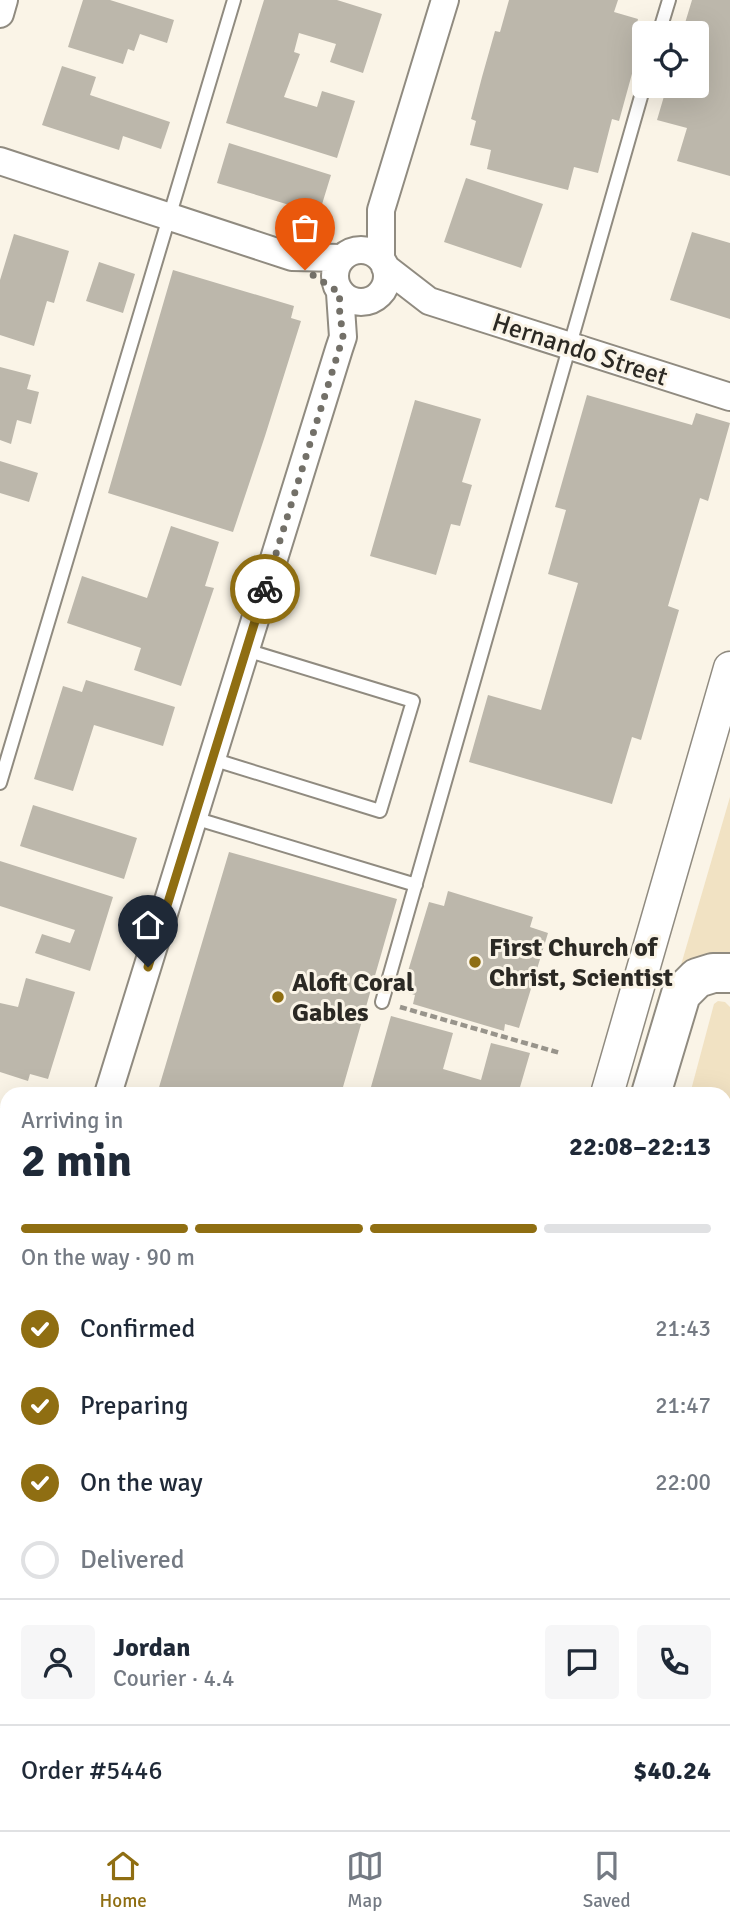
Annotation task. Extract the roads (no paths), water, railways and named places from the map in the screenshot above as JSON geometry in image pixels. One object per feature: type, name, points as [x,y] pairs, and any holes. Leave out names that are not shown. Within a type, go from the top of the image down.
[{"type":"main road","points":[[653,1087],[681,994],[697,978],[713,973],[730,973]]},
{"type":"street","points":[[0,14],[4,0]]},
{"type":"street","points":[[343,337],[386,284],[382,210],[445,0]]},
{"type":"street","points":[[0,161],[292,257],[346,255],[366,250],[383,263]]},
{"type":"street","points":[[110,1087],[343,337],[335,273],[370,219],[382,210]]},
{"type":"street","points":[[292,257],[305,270],[351,301],[372,300]]},
{"type":"street","name":"Hernando Street","points":[[383,263],[429,301]]},
{"type":"street","name":"Hernando Street","points":[[372,300],[429,301],[730,397]]},
{"type":"street","points":[[609,1087],[730,668]]},
{"type":"lane","points":[[0,783],[234,0]]},
{"type":"lane","points":[[663,21],[669,0]]},
{"type":"lane","points":[[382,1002],[641,98]]},
{"type":"lane","points":[[212,758],[380,811],[413,701],[246,650]]},
{"type":"lane","points":[[194,818],[416,885]]},
{"type":"place","name":"First Church of Christ, Scientist","points":[[475,962]]},
{"type":"place","name":"Aloft Coral Gables","points":[[278,997]]}]
